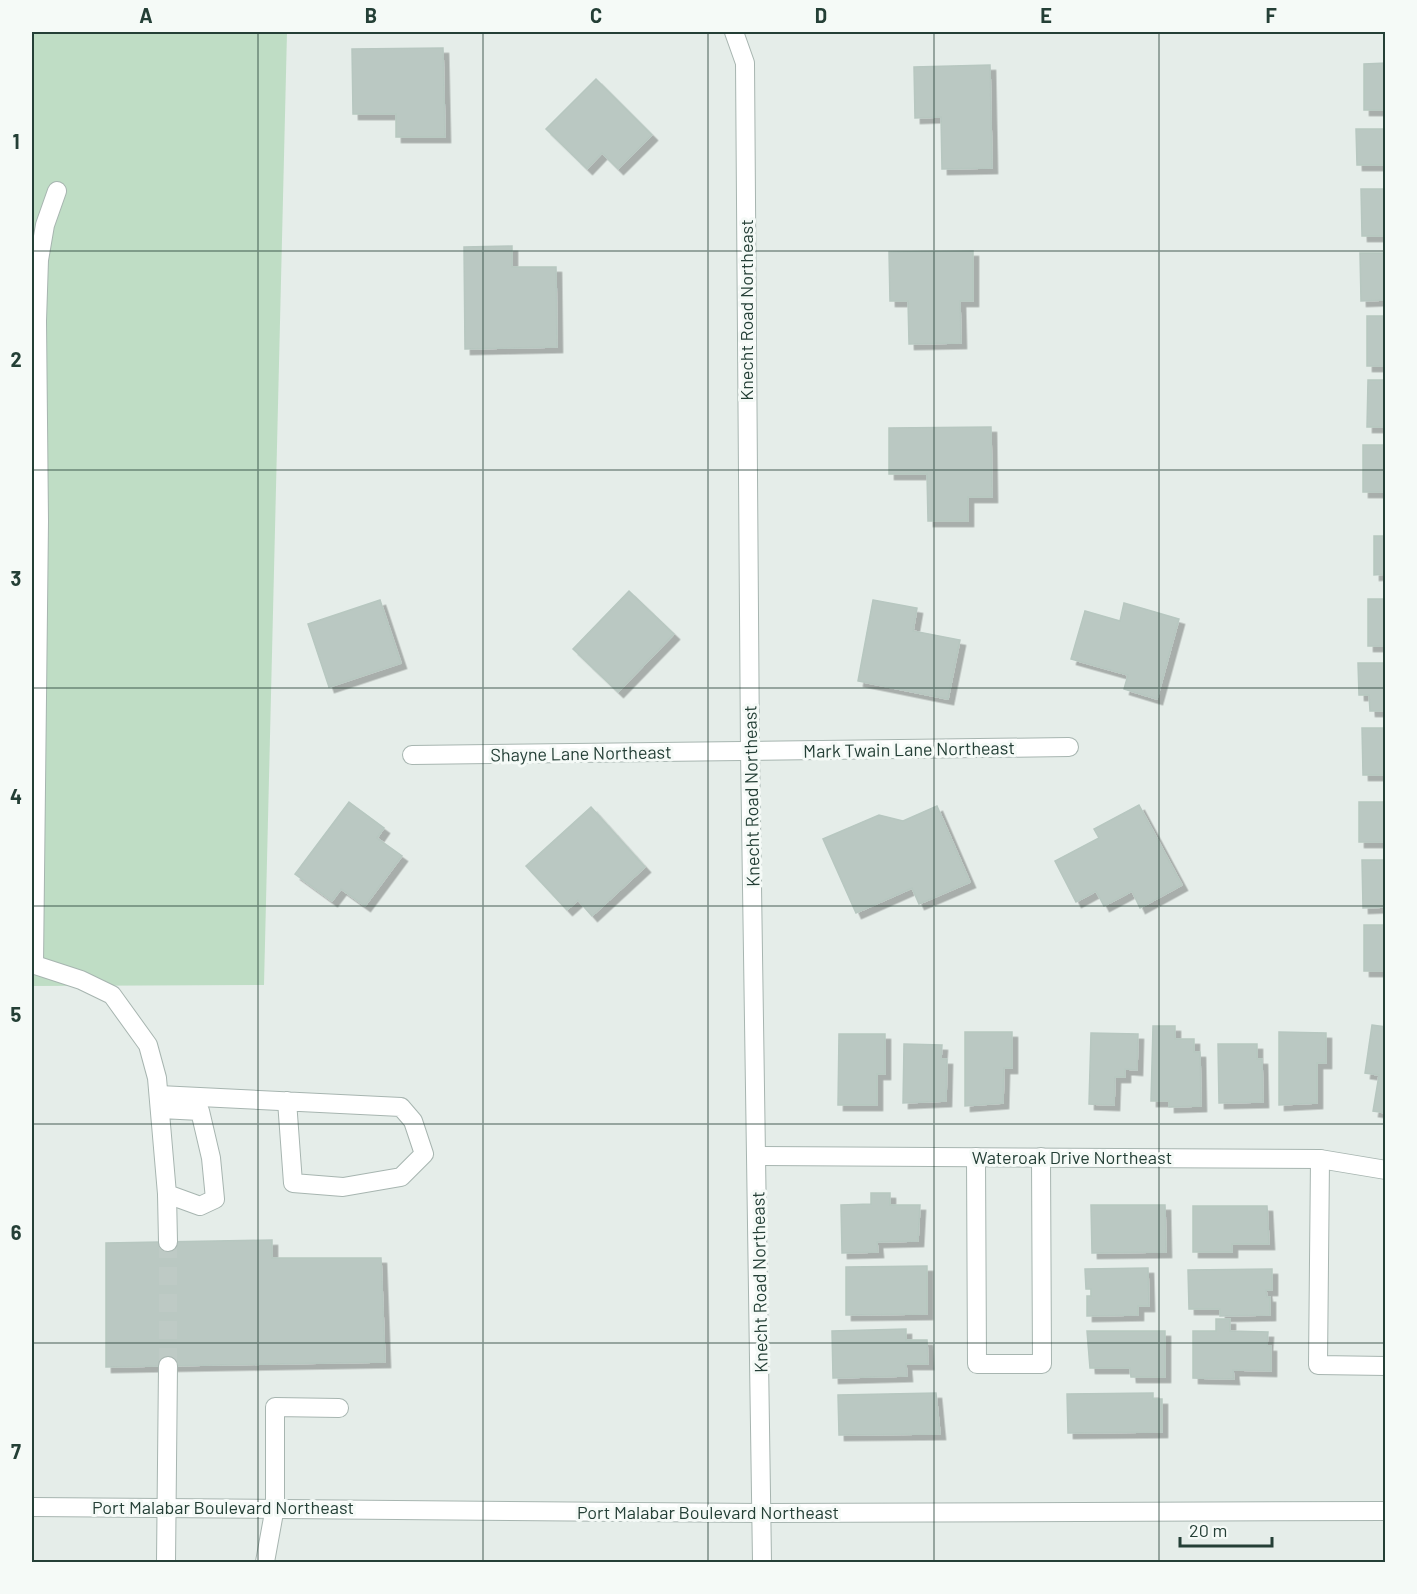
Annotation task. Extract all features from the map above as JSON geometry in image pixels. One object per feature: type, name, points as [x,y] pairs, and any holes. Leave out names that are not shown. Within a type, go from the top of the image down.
[{"type":"street","name":"Knecht Road Northeast","points":[[734,32],[745,63],[750,752],[758,1156],[762,1563]]},
{"type":"street","points":[[57,191],[45,225],[39,260],[37,321],[39,521],[33,964],[81,980],[112,995],[148,1045],[160,1102],[168,1242]]},
{"type":"street","name":"Mark Twain Lane Northeast","points":[[750,752],[1069,747]]},
{"type":"street","name":"Shayne Lane Northeast","points":[[412,755],[750,752]]},
{"type":"street","points":[[160,1102],[288,1101],[401,1107],[413,1121],[424,1154],[401,1177],[343,1187],[293,1183],[288,1101]]},
{"type":"street","points":[[160,1102],[200,1111],[211,1158],[215,1199],[200,1206],[167,1194]]},
{"type":"street","name":"Wateroak Drive Northeast","points":[[758,1156],[1320,1159],[1386,1170]]},
{"type":"street","points":[[976,1157],[977,1364],[1042,1364],[1041,1157]]},
{"type":"street","points":[[1320,1159],[1318,1365],[1386,1366]]},
{"type":"street","points":[[166,1563],[168,1366]]},
{"type":"street","points":[[265,1563],[275,1507],[275,1407],[339,1408]]},
{"type":"street","name":"Port Malabar Boulevard Northeast","points":[[32,1507],[167,1506],[761,1513],[1386,1511]]},
{"type":"green space","points":[[32,32],[287,32],[264,985],[32,986]]},
{"type":"building","points":[[443,48],[445,137],[396,137],[396,114],[353,114],[352,49]]},
{"type":"building","points":[[1386,63],[1386,110],[1364,110],[1364,64]]},
{"type":"building","points":[[990,65],[992,168],[942,169],[941,117],[915,118],[914,67]]},
{"type":"building","points":[[596,79],[652,135],[618,169],[602,153],[587,169],[546,129]]},
{"type":"building","points":[[1356,129],[1386,129],[1386,165],[1357,165]]},
{"type":"building","points":[[1361,189],[1386,189],[1386,236],[1362,236]]},
{"type":"building","points":[[512,246],[512,267],[556,267],[557,347],[465,349],[464,247]]},
{"type":"building","points":[[973,251],[973,301],[960,301],[961,343],[909,344],[908,301],[890,301],[889,252]]},
{"type":"building","points":[[1360,253],[1386,253],[1386,300],[1361,301]]},
{"type":"building","points":[[1367,316],[1386,316],[1386,366],[1367,366]]},
{"type":"building","points":[[1368,380],[1386,380],[1386,427],[1367,427]]},
{"type":"building","points":[[991,427],[992,497],[968,497],[968,521],[928,521],[927,474],[889,474],[889,428]]},
{"type":"building","points":[[1363,445],[1386,445],[1386,492],[1363,492]]},
{"type":"building","points":[[1374,536],[1386,536],[1386,574],[1374,575]]},
{"type":"building","points":[[629,591],[674,634],[618,692],[573,649]]},
{"type":"building","points":[[1368,599],[1386,599],[1386,646],[1368,646]]},
{"type":"building","points":[[380,600],[401,663],[329,687],[308,624]]},
{"type":"building","points":[[873,600],[917,608],[913,631],[960,640],[948,699],[858,681]]},
{"type":"building","points":[[1124,603],[1179,619],[1157,699],[1124,689],[1128,675],[1071,659],[1085,611],[1120,621]]},
{"type":"building","points":[[1358,663],[1386,663],[1386,711],[1370,711],[1369,695],[1359,695]]},
{"type":"building","points":[[1362,728],[1386,728],[1386,775],[1363,775]]},
{"type":"building","points":[[349,802],[384,828],[377,838],[402,856],[365,906],[341,889],[332,901],[295,874]]},
{"type":"building","points":[[1359,802],[1386,802],[1386,842],[1359,842]]},
{"type":"building","points":[[1139,805],[1182,885],[1140,908],[1132,891],[1104,906],[1096,891],[1076,902],[1055,861],[1099,838],[1094,829]]},
{"type":"building","points":[[937,806],[970,882],[919,904],[912,888],[856,913],[823,839],[879,815],[903,821]]},
{"type":"building","points":[[591,807],[645,867],[592,916],[578,900],[567,910],[526,866]]},
{"type":"building","points":[[1362,860],[1386,860],[1386,907],[1363,908]]},
{"type":"building","points":[[1364,925],[1386,925],[1386,971],[1364,971]]},
{"type":"building","points":[[1372,1025],[1386,1027],[1386,1113],[1373,1111],[1379,1075],[1365,1073]]},
{"type":"building","points":[[1153,1026],[1175,1026],[1175,1039],[1194,1039],[1194,1052],[1200,1052],[1201,1106],[1169,1107],[1169,1101],[1151,1101]]},
{"type":"building","points":[[965,1032],[1012,1032],[1012,1068],[1004,1068],[1003,1103],[965,1106]]},
{"type":"building","points":[[1279,1032],[1326,1033],[1326,1063],[1317,1063],[1317,1103],[1279,1105]]},
{"type":"building","points":[[1091,1033],[1138,1034],[1137,1070],[1125,1069],[1125,1077],[1115,1077],[1114,1105],[1089,1104]]},
{"type":"building","points":[[839,1034],[885,1034],[885,1074],[877,1074],[877,1105],[838,1105]]},
{"type":"building","points":[[904,1044],[942,1045],[941,1059],[947,1059],[946,1101],[903,1103]]},
{"type":"building","points":[[1218,1044],[1257,1044],[1257,1059],[1262,1059],[1263,1102],[1219,1103]]},
{"type":"building","points":[[871,1193],[890,1193],[890,1205],[920,1205],[918,1241],[877,1242],[878,1252],[842,1253],[841,1205],[871,1204]]},
{"type":"building","points":[[1091,1205],[1165,1205],[1166,1252],[1092,1253]]},
{"type":"building","points":[[1193,1206],[1267,1206],[1269,1244],[1232,1244],[1232,1252],[1193,1252]]},
{"type":"building","points":[[272,1240],[272,1258],[381,1258],[385,1362],[106,1367],[106,1243]]},
{"type":"building","points":[[927,1266],[927,1314],[846,1315],[846,1267]]},
{"type":"building","points":[[1148,1268],[1149,1306],[1138,1306],[1138,1315],[1087,1316],[1087,1296],[1091,1296],[1091,1289],[1086,1289],[1085,1269]]},
{"type":"building","points":[[1272,1269],[1272,1290],[1266,1290],[1267,1297],[1270,1297],[1270,1315],[1220,1316],[1220,1309],[1189,1309],[1188,1270]]},
{"type":"building","points":[[1216,1319],[1230,1319],[1230,1331],[1268,1332],[1267,1346],[1271,1346],[1271,1371],[1233,1370],[1234,1379],[1193,1378],[1193,1331],[1216,1331]]},
{"type":"building","points":[[906,1329],[906,1340],[927,1340],[928,1364],[906,1364],[907,1376],[833,1378],[832,1331]]},
{"type":"building","points":[[1087,1331],[1165,1331],[1165,1377],[1131,1377],[1130,1368],[1090,1368]]},
{"type":"building","points":[[936,1393],[940,1434],[839,1435],[838,1395]]},
{"type":"building","points":[[1153,1393],[1153,1399],[1162,1399],[1162,1432],[1068,1433],[1067,1394]]},
{"type":"tunnel","points":[[168,1242],[168,1366]]}]
